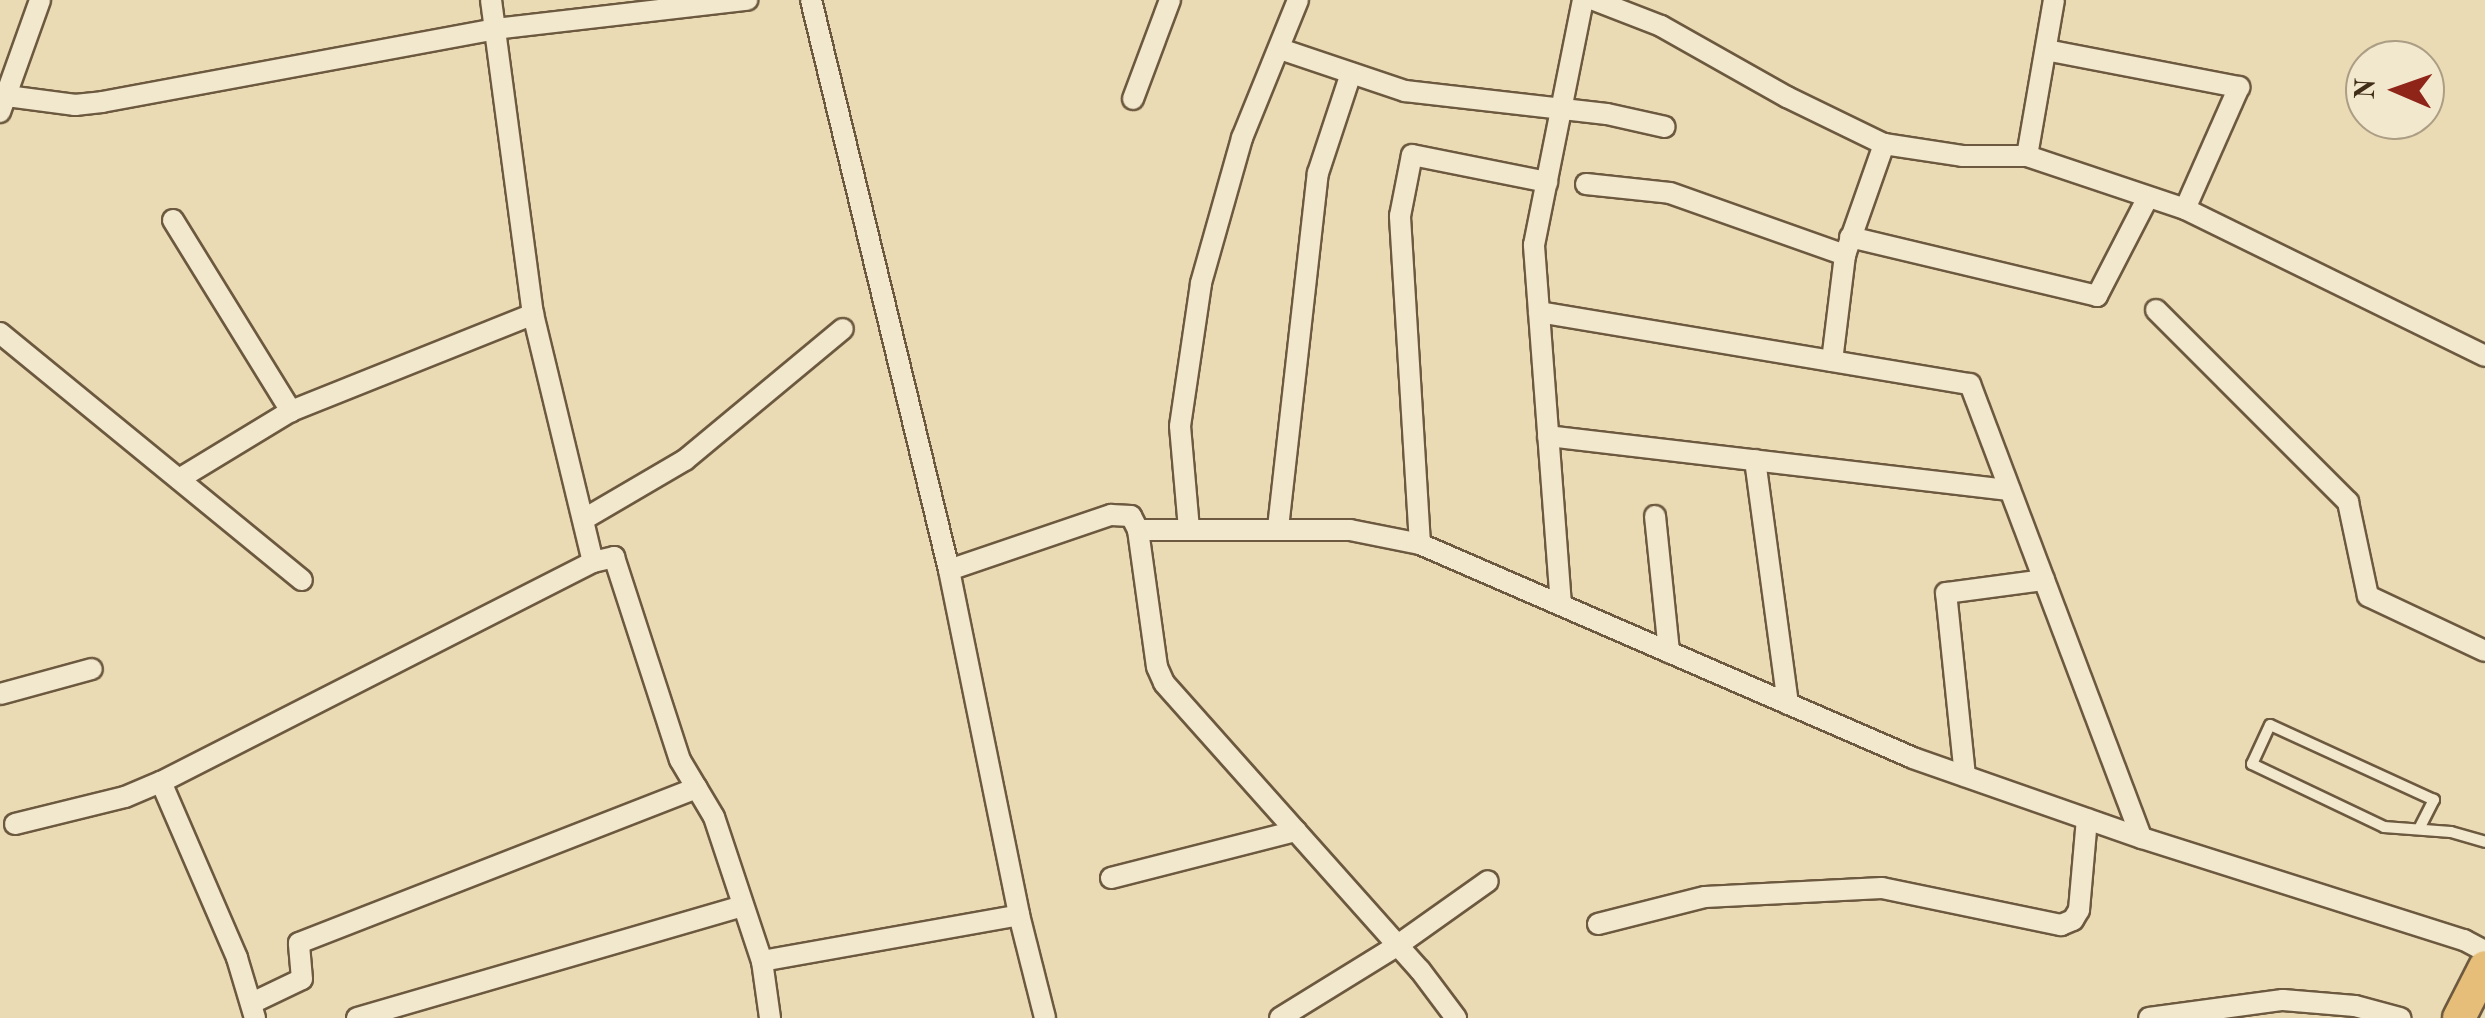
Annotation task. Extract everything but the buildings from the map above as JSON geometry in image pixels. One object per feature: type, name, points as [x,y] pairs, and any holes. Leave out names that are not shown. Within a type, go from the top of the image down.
[{"type":"main road","points":[[2459,1018],[2485,966]]},
{"type":"street","points":[[40,0],[4,104],[102,102],[495,29],[746,0]]},
{"type":"street","points":[[491,0],[533,314],[592,562]]},
{"type":"street","points":[[811,0],[950,570],[1018,915],[1045,1018]]},
{"type":"street","points":[[1133,99],[1170,0]]},
{"type":"street","points":[[1189,529],[1180,426],[1200,283],[1242,138],[1298,0]]},
{"type":"street","points":[[1561,605],[1534,245],[1583,0]]},
{"type":"street","points":[[1594,0],[1661,26],[1787,97],[1884,144],[1962,156],[2027,156],[2148,196],[2184,209],[2485,356]]},
{"type":"street","points":[[2027,156],[2054,0]]},
{"type":"street","points":[[1280,49],[1404,91],[1562,109],[1665,127]]},
{"type":"street","points":[[2046,50],[2240,88],[2184,209]]},
{"type":"street","points":[[1278,528],[1318,174],[1351,73]]},
{"type":"street","points":[[1832,361],[1847,246],[1884,144]]},
{"type":"street","points":[[1420,544],[1400,216],[1412,155],[1547,182]]},
{"type":"street","points":[[1586,184],[1670,193],[1847,246],[2097,296],[2148,196]]},
{"type":"street","points":[[172,220],[291,411]]},
{"type":"street","points":[[2156,310],[2348,502],[2368,596],[2485,651]]},
{"type":"street","points":[[1539,312],[1970,384],[2142,838]]},
{"type":"street","points":[[179,479],[291,411],[533,314]]},
{"type":"street","points":[[584,519],[685,460],[842,329]]},
{"type":"street","points":[[0,333],[302,580]]},
{"type":"street","points":[[1548,436],[2010,490]]},
{"type":"street","points":[[1754,460],[1788,704]]},
{"type":"street","points":[[950,570],[1118,513],[1131,516],[1138,530],[1157,667],[1164,683],[1398,946],[1456,1018]]},
{"type":"street","points":[[1656,516],[1670,652]]},
{"type":"street","points":[[1138,530],[1278,528],[1386,534],[1420,544],[1788,704],[1965,776],[2142,838],[2464,940],[2485,951]]},
{"type":"street","points":[[15,824],[125,797],[161,782],[592,562],[614,556],[680,760],[714,817],[762,961],[770,1018]]},
{"type":"street","points":[[1965,776],[1946,593],[2044,580]]},
{"type":"street","points":[[0,694],[38,687],[92,669]]},
{"type":"street","points":[[161,782],[237,958],[254,1010],[302,980],[299,943],[696,788]]},
{"type":"street","points":[[1598,924],[1705,898],[1882,888],[2061,925],[2073,920],[2079,910],[2088,819]]},
{"type":"street","points":[[1111,878],[1296,831]]},
{"type":"street","points":[[1280,1018],[1398,946],[1488,881]]},
{"type":"street","points":[[357,1018],[743,906]]},
{"type":"street","points":[[762,961],[1018,915]]},
{"type":"street","points":[[2149,1018],[2283,1000],[2356,1006],[2400,1018]]},
{"type":"lane","points":[[2418,829],[2434,800],[2270,725],[2252,764],[2384,826],[2485,842]]}]
